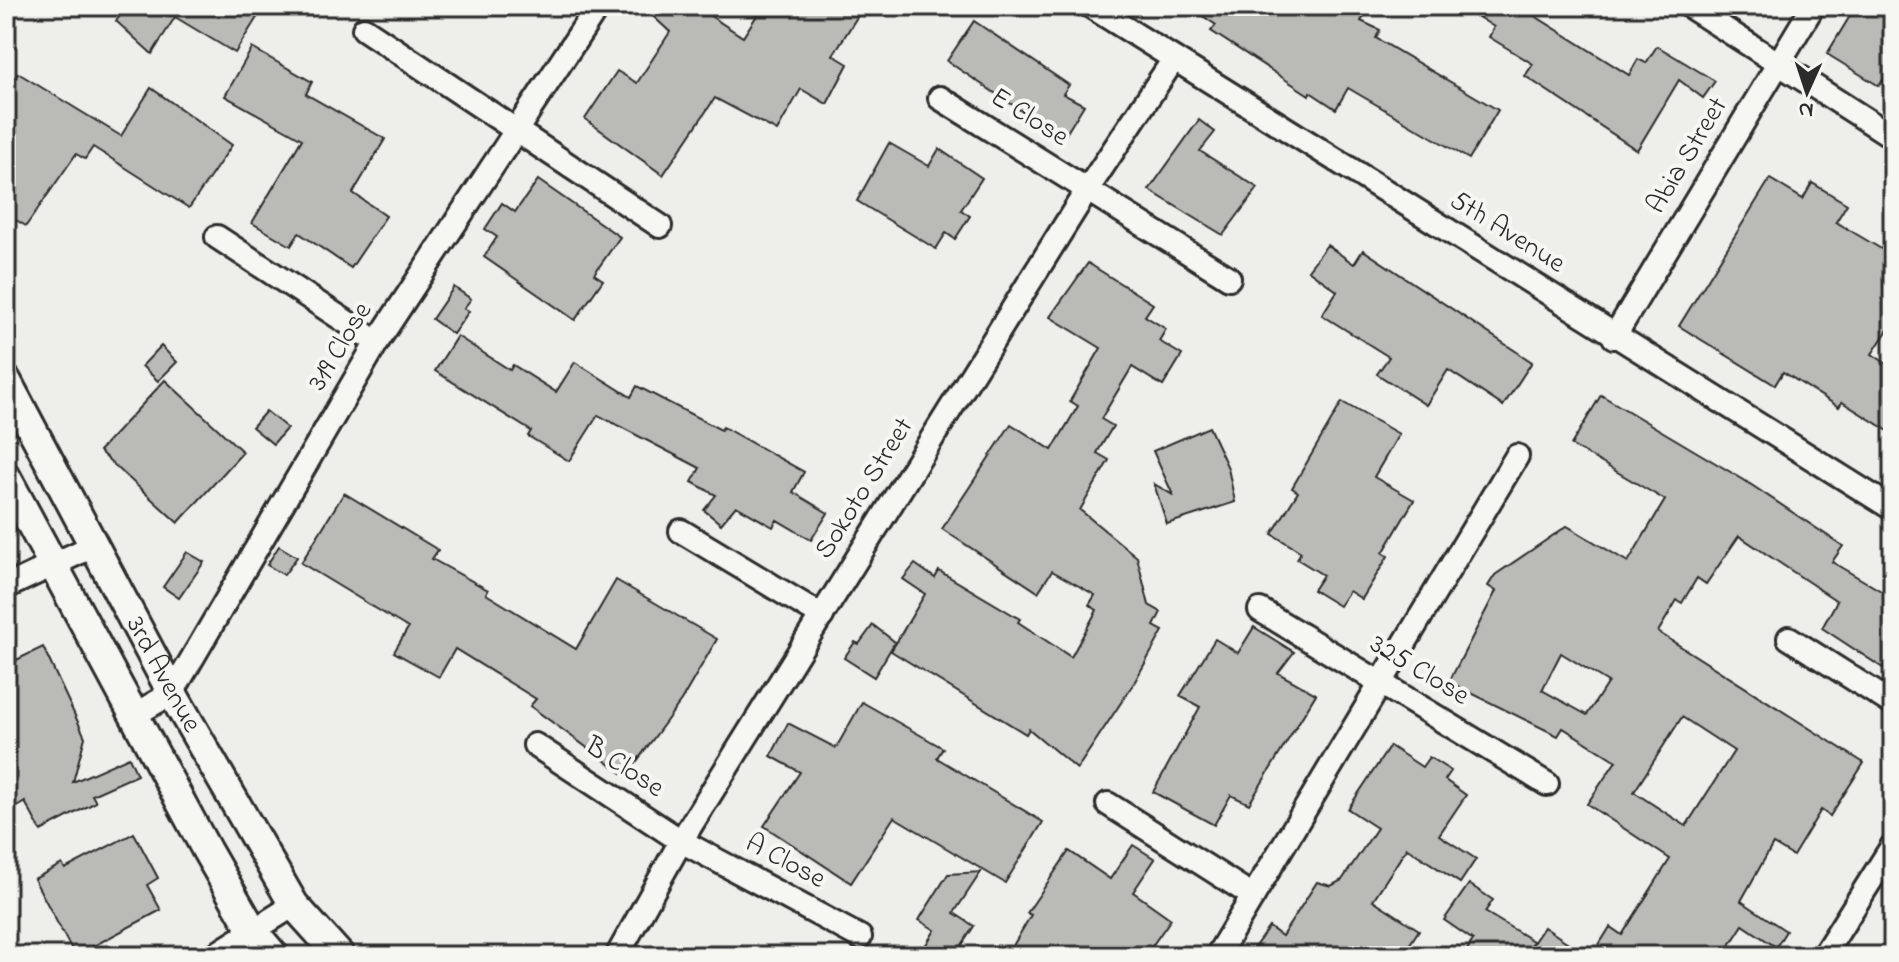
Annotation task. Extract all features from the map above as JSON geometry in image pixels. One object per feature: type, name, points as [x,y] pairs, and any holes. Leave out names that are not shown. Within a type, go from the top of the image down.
[{"type":"street","name":"319 Close","points":[[136,714],[172,693],[377,342],[598,6]]},
{"type":"street","name":"5th Avenue","points":[[1090,6],[1893,509]]},
{"type":"street","points":[[1689,6],[1893,137]]},
{"type":"street","name":"Abia Street","points":[[1614,337],[1813,6]]},
{"type":"street","points":[[364,29],[515,133],[660,226]]},
{"type":"street","name":"Sokoto Street","points":[[617,956],[681,841],[1087,190],[1174,59]]},
{"type":"street","name":"E Close","points":[[940,98],[1229,278]]},
{"type":"street","points":[[217,237],[377,342]]},
{"type":"street","name":"3rd Avenue","points":[[6,380],[172,693],[294,905],[340,956]]},
{"type":"street","points":[[1217,956],[1517,456]]},
{"type":"street","name":"3rd Avenue","points":[[6,477],[253,931],[274,956]]},
{"type":"street","points":[[681,531],[822,616]]},
{"type":"street","points":[[6,587],[95,545]]},
{"type":"street","name":"325 Close","points":[[1260,610],[1547,784]]},
{"type":"street","points":[[1789,638],[1893,704]]},
{"type":"street","name":"B Close","points":[[535,745],[681,841]]},
{"type":"street","points":[[1108,804],[1253,896]]},
{"type":"street","name":"A Close","points":[[681,841],[860,937]]},
{"type":"street","points":[[1823,956],[1892,847]]},
{"type":"street","points":[[213,956],[294,905]]},
{"type":"building","points":[[128,6],[264,6],[235,53],[175,17],[152,54],[116,21]]},
{"type":"building","points":[[642,6],[695,6],[743,37],[763,6],[864,6],[833,55],[848,64],[827,104],[801,89],[777,131],[715,98],[663,175],[585,119],[617,71],[637,83],[670,32]]},
{"type":"building","points":[[1188,6],[1370,6],[1361,21],[1380,30],[1376,38],[1498,110],[1469,159],[1348,88],[1336,109],[1310,92],[1309,95],[1211,31],[1216,25]]},
{"type":"building","points":[[1461,6],[1519,6],[1629,75],[1638,59],[1646,63],[1657,46],[1715,81],[1703,98],[1679,80],[1637,150],[1525,76],[1533,64],[1489,37],[1494,27]]},
{"type":"building","points":[[1856,6],[1893,6],[1893,86],[1883,80],[1879,86],[1827,54]]},
{"type":"building","points":[[974,21],[1069,85],[1063,94],[1084,105],[1066,134],[1044,126],[947,61]]},
{"type":"building","points":[[252,48],[312,82],[306,94],[385,139],[353,193],[386,216],[351,268],[299,233],[291,246],[252,223],[302,139],[225,96]]},
{"type":"building","points":[[18,73],[121,136],[151,88],[232,145],[189,208],[93,147],[85,159],[76,154],[26,226],[6,214],[6,93]]},
{"type":"building","points":[[1199,120],[1215,132],[1200,151],[1258,188],[1223,235],[1149,190]]},
{"type":"building","points":[[889,143],[929,166],[939,149],[982,178],[961,210],[970,216],[955,239],[946,233],[936,249],[857,201]]},
{"type":"building","points":[[1770,179],[1803,199],[1812,183],[1847,204],[1836,222],[1893,256],[1893,322],[1872,354],[1893,368],[1893,434],[1842,402],[1839,407],[1783,372],[1775,385],[1679,326]]},
{"type":"building","points":[[538,180],[620,237],[594,274],[603,280],[575,320],[484,257],[497,237],[485,229],[502,203],[515,212]]},
{"type":"building","points":[[1327,245],[1354,264],[1363,250],[1532,362],[1503,406],[1448,370],[1426,405],[1377,374],[1389,357],[1322,315],[1337,291],[1308,270]]},
{"type":"building","points":[[1088,263],[1153,304],[1145,316],[1166,329],[1159,341],[1182,355],[1163,386],[1132,367],[1101,419],[1113,426],[1097,453],[1109,460],[1080,510],[1137,557],[1149,605],[1161,612],[1154,626],[1163,631],[1134,683],[1077,769],[1029,729],[1026,734],[891,651],[925,594],[903,579],[915,564],[935,578],[939,571],[1020,619],[1018,622],[1071,657],[1097,610],[1089,605],[1095,595],[1052,571],[1038,592],[942,529],[1011,424],[1052,450],[1078,406],[1070,401],[1101,348],[1050,317]]},
{"type":"building","points":[[454,287],[471,299],[464,308],[469,311],[453,334],[432,319]]},
{"type":"building","points":[[457,336],[510,370],[513,365],[556,392],[575,362],[631,397],[637,386],[721,430],[723,427],[804,472],[793,492],[828,513],[811,540],[777,520],[773,527],[736,506],[721,524],[704,510],[716,495],[692,482],[700,468],[598,415],[569,461],[528,436],[531,431],[435,371]]},
{"type":"building","points":[[161,346],[177,362],[158,381],[142,366]]},
{"type":"building","points":[[165,380],[243,452],[178,523],[99,451]]},
{"type":"building","points":[[1601,395],[1744,480],[1843,546],[1832,562],[1893,598],[1893,651],[1883,668],[1822,628],[1837,601],[1739,536],[1706,584],[1697,578],[1682,603],[1677,600],[1658,632],[1864,763],[1830,816],[1821,810],[1793,856],[1773,844],[1741,901],[1786,931],[1776,947],[1743,925],[1723,956],[1592,956],[1610,927],[1622,935],[1670,859],[1587,804],[1616,761],[1563,728],[1558,736],[1449,682],[1496,591],[1488,586],[1495,575],[1567,526],[1628,562],[1665,500],[1571,445]],"holes":[[[1561,653],[1608,682],[1587,715],[1542,690]],[[1682,717],[1734,751],[1686,826],[1634,792]]]},
{"type":"building","points":[[1342,402],[1399,434],[1374,477],[1414,500],[1383,553],[1388,556],[1362,599],[1349,591],[1339,606],[1313,590],[1323,575],[1297,559],[1301,552],[1272,534],[1298,492],[1292,488]]},
{"type":"building","points":[[266,411],[287,428],[273,444],[252,427]]},
{"type":"building","points":[[1209,427],[1228,468],[1235,502],[1167,524],[1154,484],[1173,495],[1153,451]]},
{"type":"building","points":[[344,493],[438,550],[432,559],[488,590],[486,594],[576,649],[616,580],[717,639],[681,701],[626,776],[530,706],[536,699],[455,649],[439,677],[394,652],[408,628],[301,563]]},
{"type":"building","points":[[279,546],[297,557],[284,575],[267,565]]},
{"type":"building","points":[[187,552],[204,562],[179,598],[163,587]]},
{"type":"building","points":[[873,625],[895,642],[874,677],[844,658]]},
{"type":"building","points":[[1254,627],[1294,652],[1278,673],[1316,694],[1249,804],[1231,795],[1214,825],[1153,792],[1200,707],[1180,696],[1215,639],[1238,653]]},
{"type":"building","points":[[43,647],[85,737],[73,782],[129,757],[137,775],[92,795],[96,802],[41,831],[25,802],[6,814],[6,665]]},
{"type":"building","points":[[862,702],[943,748],[937,758],[1043,822],[1005,883],[894,817],[851,883],[764,826],[800,772],[771,756],[788,723],[836,748]]},
{"type":"building","points":[[1390,746],[1422,767],[1429,757],[1451,771],[1445,780],[1466,795],[1439,835],[1476,859],[1460,883],[1407,848],[1373,900],[1419,930],[1402,956],[1248,956],[1269,927],[1282,936],[1317,882],[1331,886],[1342,880],[1377,828],[1348,809]]},
{"type":"building","points":[[134,833],[158,878],[147,885],[161,910],[75,956],[34,879],[62,864],[65,869]]},
{"type":"building","points":[[1133,845],[1155,859],[1133,892],[1171,919],[1145,956],[1007,956],[1031,915],[1027,913],[1069,851],[1110,879]]},
{"type":"building","points":[[981,872],[954,913],[974,926],[955,956],[919,956],[935,930],[919,920],[948,874]]},
{"type":"building","points":[[1469,884],[1493,900],[1485,912],[1533,941],[1524,956],[1463,956],[1473,940],[1444,920]]},
{"type":"building","points":[[1544,927],[1588,956],[1545,956],[1531,946]]}]
